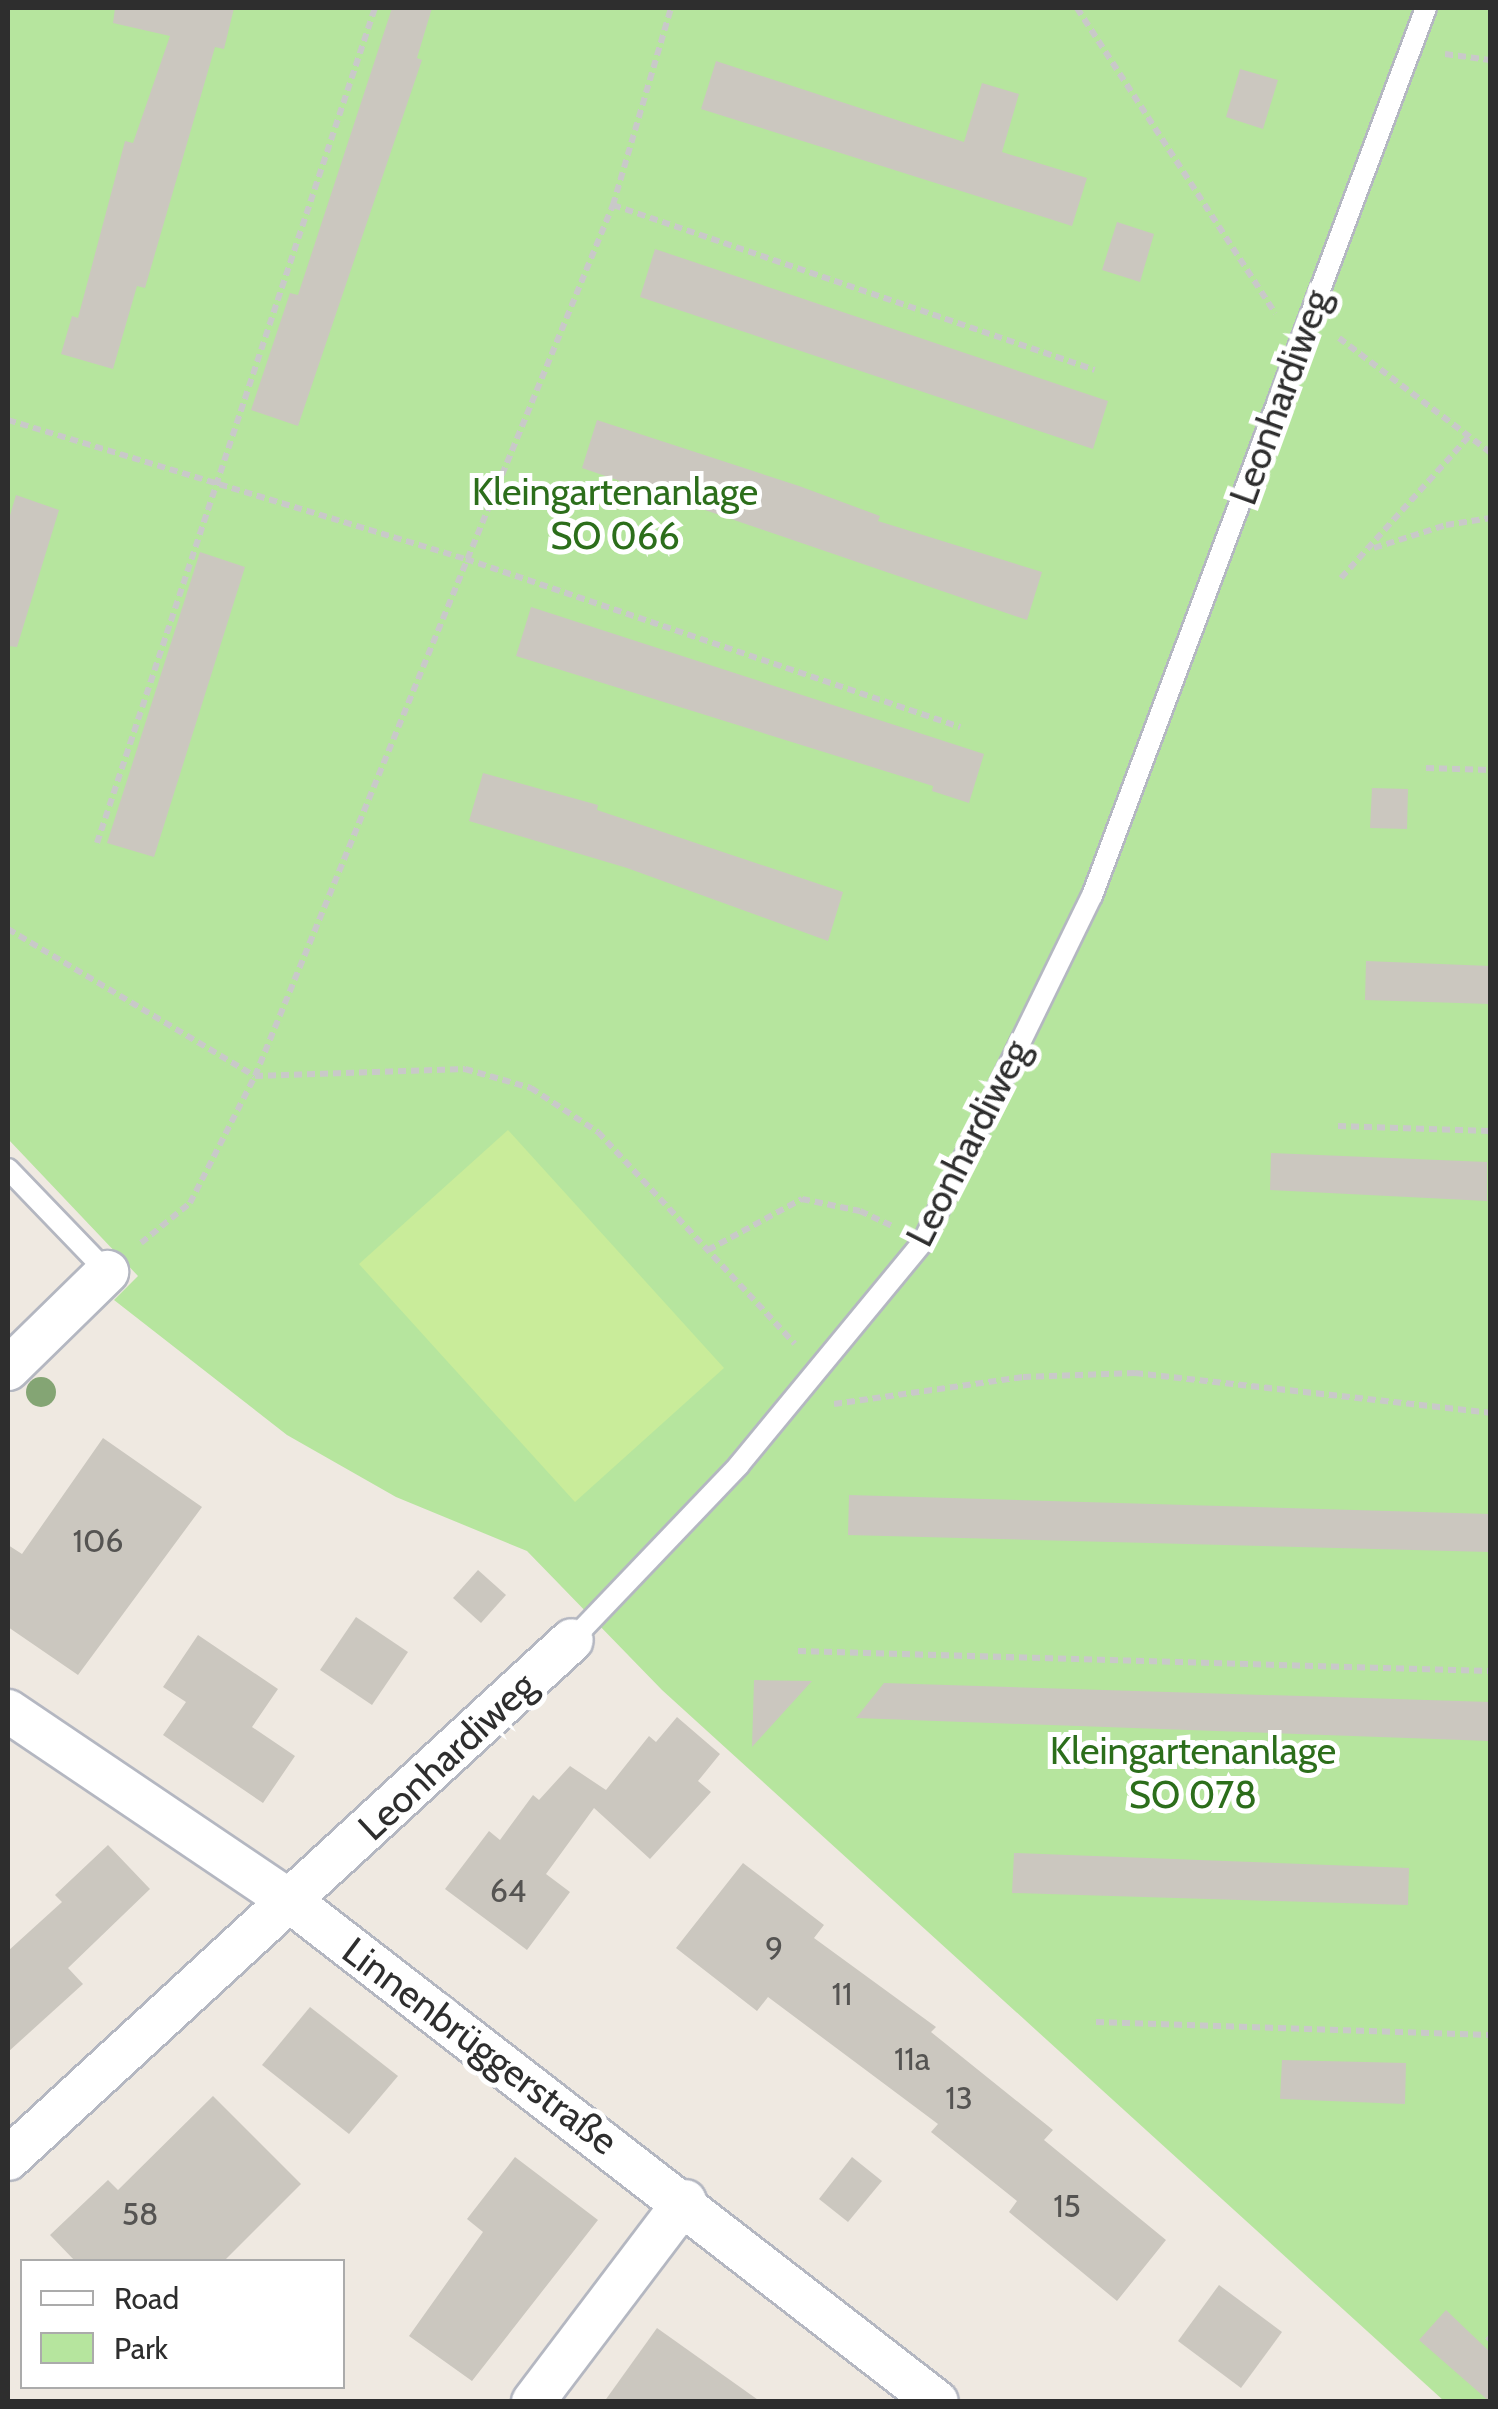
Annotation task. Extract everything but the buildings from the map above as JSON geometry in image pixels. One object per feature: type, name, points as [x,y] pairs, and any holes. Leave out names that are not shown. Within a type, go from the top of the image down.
[{"type":"street","points":[[8,1370],[107,1272]]},
{"type":"street","name":"Leonhardiweg","points":[[8,2159],[572,1640]]},
{"type":"street","name":"Linnenbrüggerstraße","points":[[8,1711],[290,1901],[685,2201],[937,2402]]},
{"type":"street","points":[[533,2402],[685,2201]]},
{"type":"lane","name":"Leonhardiweg","points":[[572,1640],[794,1401],[923,1242],[1092,896],[1426,8]]},
{"type":"lane","points":[[8,1169],[107,1272]]},
{"type":"path","points":[[98,843],[375,8]]},
{"type":"path","points":[[107,1272],[190,1203],[255,1076],[613,205],[672,8]]},
{"type":"path","points":[[1077,8],[1298,350]]},
{"type":"path","points":[[1409,50],[1490,60]]},
{"type":"path","points":[[613,205],[1095,370]]},
{"type":"path","points":[[1310,316],[1490,452]]},
{"type":"path","points":[[8,420],[466,559],[960,727]]},
{"type":"path","points":[[1341,578],[1470,436]]},
{"type":"path","points":[[1369,551],[1398,537],[1490,518]]},
{"type":"path","points":[[1426,768],[1490,770]]},
{"type":"path","points":[[8,928],[255,1076],[465,1069],[531,1088],[598,1132],[820,1370]]},
{"type":"path","points":[[1338,1126],[1490,1130]]},
{"type":"path","points":[[708,1250],[802,1199],[860,1211],[923,1242]]},
{"type":"path","points":[[794,1401],[830,1404],[1022,1377],[1135,1373],[1490,1413]]},
{"type":"path","points":[[798,1651],[1490,1671]]},
{"type":"path","points":[[1096,2022],[1490,2035]]},
{"type":"green space","points":[[8,8],[1490,8],[1490,2401],[1444,2401],[662,1690],[527,1551],[396,1497],[287,1435],[114,1300],[138,1276],[8,1139]]},
{"type":"green space","points":[[508,1130],[724,1368],[575,1502],[359,1264]]},
{"type":"park label","name":"Kleingartenanlage SO 066","points":[[615,514]]},
{"type":"park label","name":"Kleingartenanlage SO 078","points":[[1193,1773]]}]
